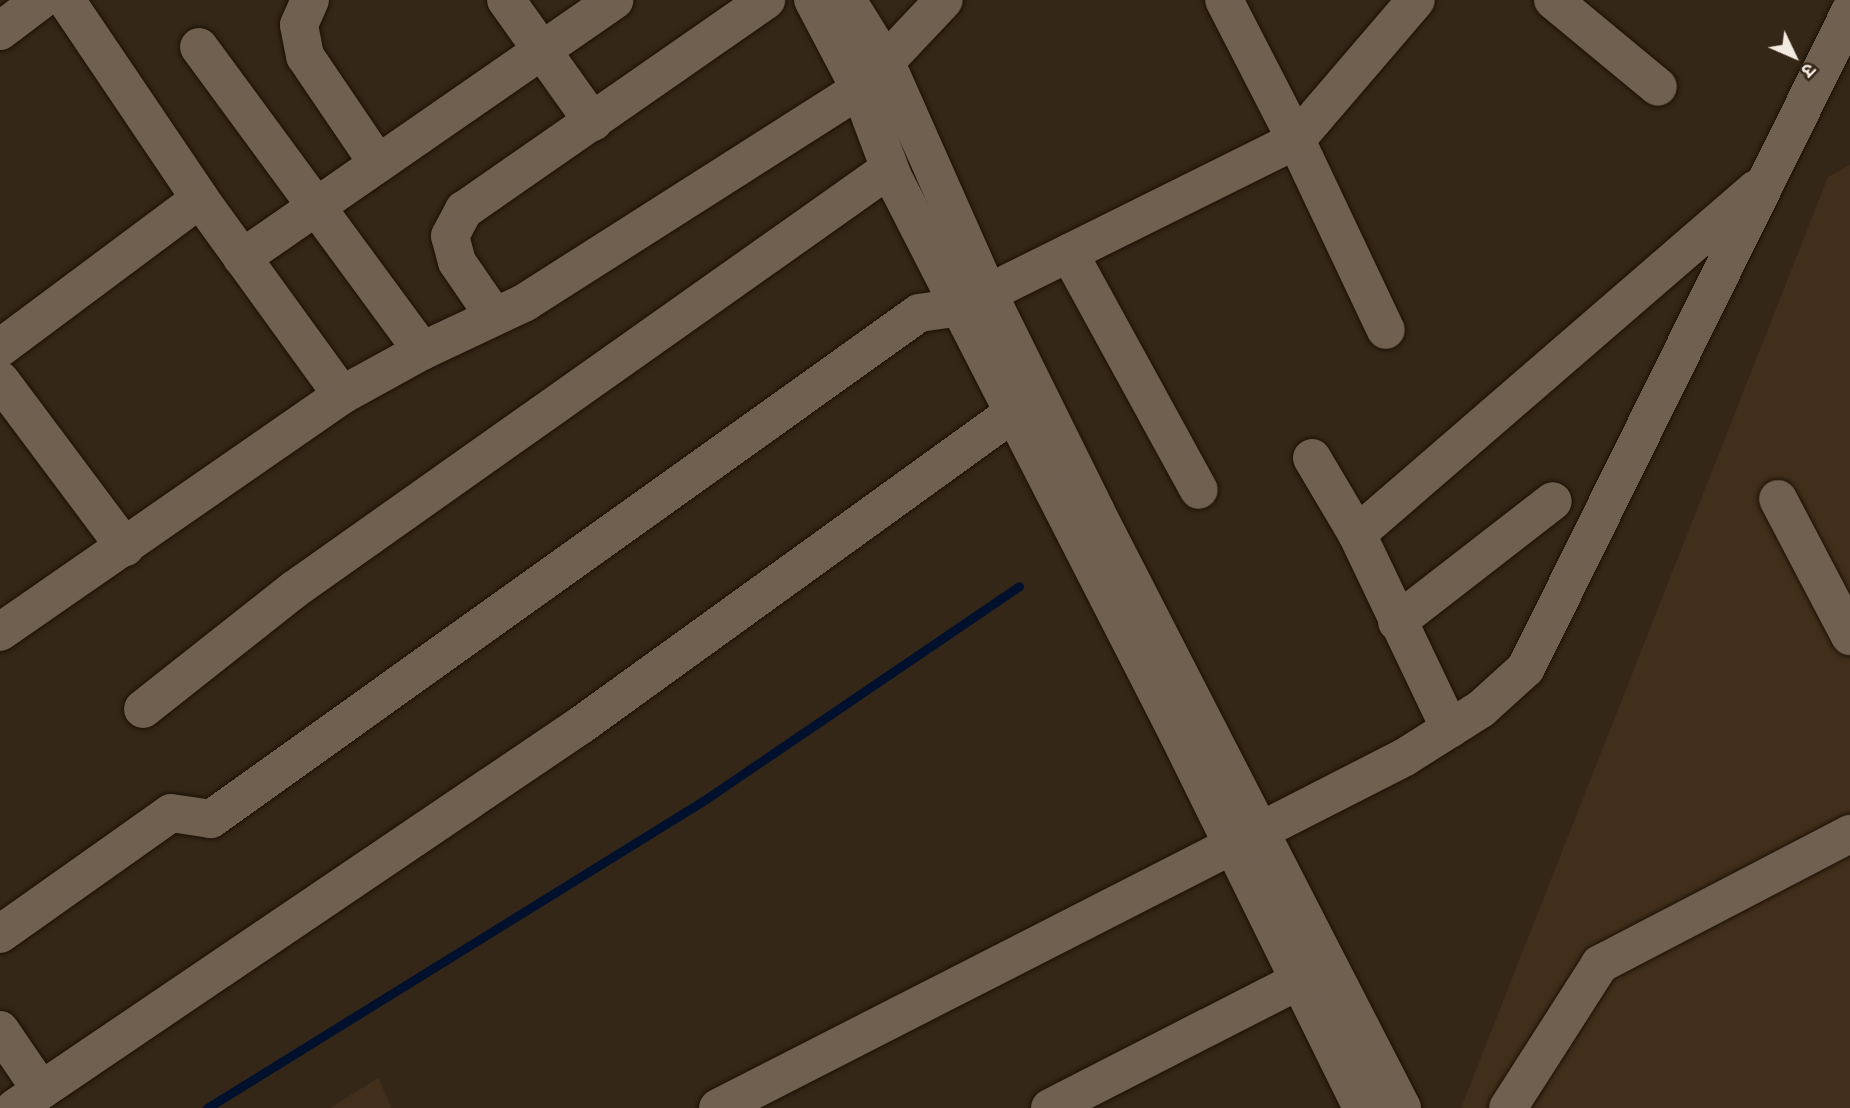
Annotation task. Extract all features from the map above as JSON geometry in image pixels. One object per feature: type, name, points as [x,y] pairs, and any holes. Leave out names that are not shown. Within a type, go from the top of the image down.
[{"type":"street","points":[[0,31],[41,0]]},
{"type":"street","points":[[66,0],[200,199],[342,395]]},
{"type":"street","points":[[310,0],[299,25],[305,55],[378,163]]},
{"type":"street","points":[[506,0],[593,122]]},
{"type":"street","points":[[242,258],[614,0]]},
{"type":"street","points":[[494,316],[457,262],[450,236],[464,211],[766,0]]},
{"type":"street","points":[[813,0],[873,76],[889,169],[974,300],[1013,413],[1247,840]]},
{"type":"street","points":[[847,0],[873,76],[974,300],[1314,973],[1402,1108]]},
{"type":"street","points":[[0,632],[342,395],[422,351],[524,303],[873,76],[944,0]]},
{"type":"street","points":[[1224,0],[1296,140],[1386,330]]},
{"type":"street","points":[[0,934],[171,813],[211,819],[919,313],[974,300],[1296,140],[1416,0]]},
{"type":"street","points":[[1553,0],[1658,87]]},
{"type":"street","points":[[718,1108],[1405,757],[1481,709],[1526,668],[1850,12]]},
{"type":"street","points":[[199,47],[422,351]]},
{"type":"street","points":[[144,709],[295,589],[889,169]]},
{"type":"street","points":[[1357,534],[1768,178]]},
{"type":"street","points":[[0,348],[200,199]]},
{"type":"street","points":[[1069,253],[1199,490]]},
{"type":"street","points":[[0,380],[125,547]]},
{"type":"street","points":[[0,1030],[28,1099],[581,725],[1013,413]]},
{"type":"street","points":[[1312,458],[1357,534],[1450,729]]},
{"type":"street","points":[[1778,499],[1850,636]]},
{"type":"street","points":[[1397,622],[1553,501]]},
{"type":"street","points":[[1508,1108],[1601,964],[1850,834]]},
{"type":"street","points":[[1314,973],[1357,1106]]},
{"type":"street","points":[[1050,1108],[1314,973]]},
{"type":"shaded area","points":[[1850,165],[1850,1108],[1461,1108],[1828,177]]},
{"type":"shaded area","points":[[378,1078],[392,1108],[330,1108]]},
{"type":"waterway","points":[[207,1108],[703,801],[1019,586]]}]
